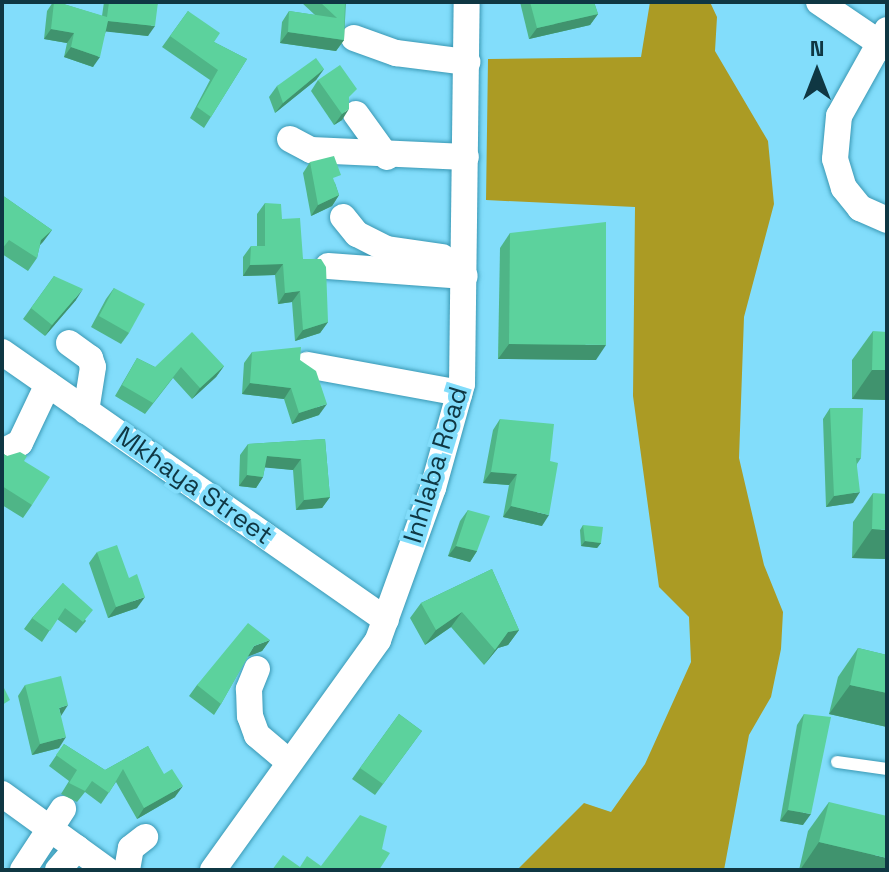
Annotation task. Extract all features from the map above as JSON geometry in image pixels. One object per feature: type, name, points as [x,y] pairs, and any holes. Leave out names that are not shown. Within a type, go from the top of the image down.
[{"type":"street","name":"Inhlaba Road","points":[[213,870],[378,640],[433,488],[459,393],[465,265],[467,2]]},
{"type":"street","points":[[819,2],[885,40],[839,116],[835,159],[844,188],[860,208],[887,220]]},
{"type":"street","points":[[354,38],[396,53],[467,62]]},
{"type":"street","points":[[356,114],[387,157]]},
{"type":"street","points":[[290,139],[311,150],[387,157],[466,157]]},
{"type":"street","points":[[343,217],[357,234],[387,249],[465,265]]},
{"type":"street","points":[[328,266],[465,265]]},
{"type":"street","points":[[69,343],[90,358],[93,367],[86,411]]},
{"type":"street","name":"Mkhaya Street","points":[[2,352],[386,620]]},
{"type":"street","points":[[307,365],[459,393]]},
{"type":"street","points":[[2,452],[20,443],[48,384]]},
{"type":"street","points":[[257,669],[249,689],[250,716],[257,735],[289,762]]},
{"type":"street","points":[[2,794],[56,819],[77,848],[107,870]]},
{"type":"street","points":[[23,870],[56,819]]},
{"type":"street","points":[[127,870],[131,848],[145,837]]},
{"type":"street","points":[[58,870],[77,848]]},
{"type":"lane","points":[[837,762],[887,769]]},
{"type":"shaded area","points":[[650,2],[710,2],[717,17],[715,51],[768,141],[774,204],[744,317],[739,458],[764,565],[783,612],[781,649],[771,697],[749,735],[724,870],[517,870],[584,803],[611,812],[645,764],[691,662],[689,617],[659,587],[633,396],[635,207],[486,200],[488,59],[641,57]]},
{"type":"building","points":[[54,2],[107,17],[109,2],[158,2],[155,26],[108,21],[100,57],[71,47],[74,33],[51,29]]},
{"type":"building","points":[[320,2],[345,2],[344,40],[288,32],[289,11],[337,18]]},
{"type":"building","points":[[530,2],[594,2],[598,14],[537,28]]},
{"type":"building","points":[[188,11],[220,33],[214,42],[247,59],[211,117],[197,107],[218,70],[170,36]]},
{"type":"building","points":[[316,58],[324,69],[283,103],[277,86]]},
{"type":"building","points":[[340,65],[357,89],[349,97],[349,109],[342,114],[318,80]]},
{"type":"building","points":[[334,156],[341,175],[333,178],[339,195],[318,205],[310,162]]},
{"type":"building","points":[[2,195],[52,230],[41,240],[37,258],[9,240],[2,249]]},
{"type":"building","points":[[265,203],[281,204],[282,219],[300,218],[303,259],[321,259],[326,267],[328,322],[303,330],[300,291],[285,293],[283,264],[250,265],[251,246],[265,246]]},
{"type":"building","points":[[606,222],[606,345],[509,344],[510,233]]},
{"type":"building","points":[[54,276],[83,289],[52,325],[31,308]]},
{"type":"building","points":[[114,288],[145,304],[129,333],[99,316]]},
{"type":"building","points":[[873,331],[887,332],[887,370],[872,370]]},
{"type":"building","points":[[192,332],[224,366],[200,388],[181,367],[153,403],[122,385],[137,358],[155,367]]},
{"type":"building","points":[[301,347],[300,360],[316,371],[327,404],[299,413],[291,388],[250,383],[252,352]]},
{"type":"building","points":[[830,408],[863,408],[861,458],[856,458],[860,492],[834,496]]},
{"type":"building","points":[[500,419],[554,424],[550,461],[558,463],[549,515],[511,506],[517,474],[491,472]]},
{"type":"building","points":[[325,439],[330,497],[304,500],[301,459],[267,456],[263,477],[247,475],[248,444]]},
{"type":"building","points":[[20,452],[27,456],[24,461],[50,477],[32,505],[2,486],[2,453],[7,456]]},
{"type":"building","points":[[873,493],[887,494],[887,530],[872,529]]},
{"type":"building","points":[[468,510],[490,516],[477,551],[456,546]]},
{"type":"building","points":[[583,525],[603,527],[601,543],[585,541]]},
{"type":"building","points":[[117,545],[129,578],[137,574],[145,597],[116,607],[97,552]]},
{"type":"building","points":[[492,569],[519,630],[508,632],[495,650],[462,612],[436,630],[421,603]]},
{"type":"building","points":[[63,583],[93,610],[83,622],[65,608],[50,631],[32,618]]},
{"type":"building","points":[[248,623],[270,640],[254,646],[221,704],[197,685]]},
{"type":"building","points":[[858,648],[887,655],[887,693],[850,685]]},
{"type":"building","points":[[61,676],[68,705],[59,708],[66,737],[40,744],[25,685]]},
{"type":"building","points":[[2,684],[10,700],[2,705]]},
{"type":"building","points":[[399,714],[422,731],[383,784],[360,768]]},
{"type":"building","points":[[804,714],[831,717],[811,814],[788,810]]},
{"type":"building","points":[[64,744],[105,770],[148,746],[164,774],[172,769],[183,786],[144,808],[123,769],[109,793],[92,781],[85,791],[69,783],[77,770],[56,755]]},
{"type":"building","points":[[829,802],[887,816],[887,858],[819,842]]},
{"type":"building","points":[[360,815],[387,826],[382,849],[390,853],[379,870],[272,870],[283,855],[300,867],[307,856],[321,866]]}]
